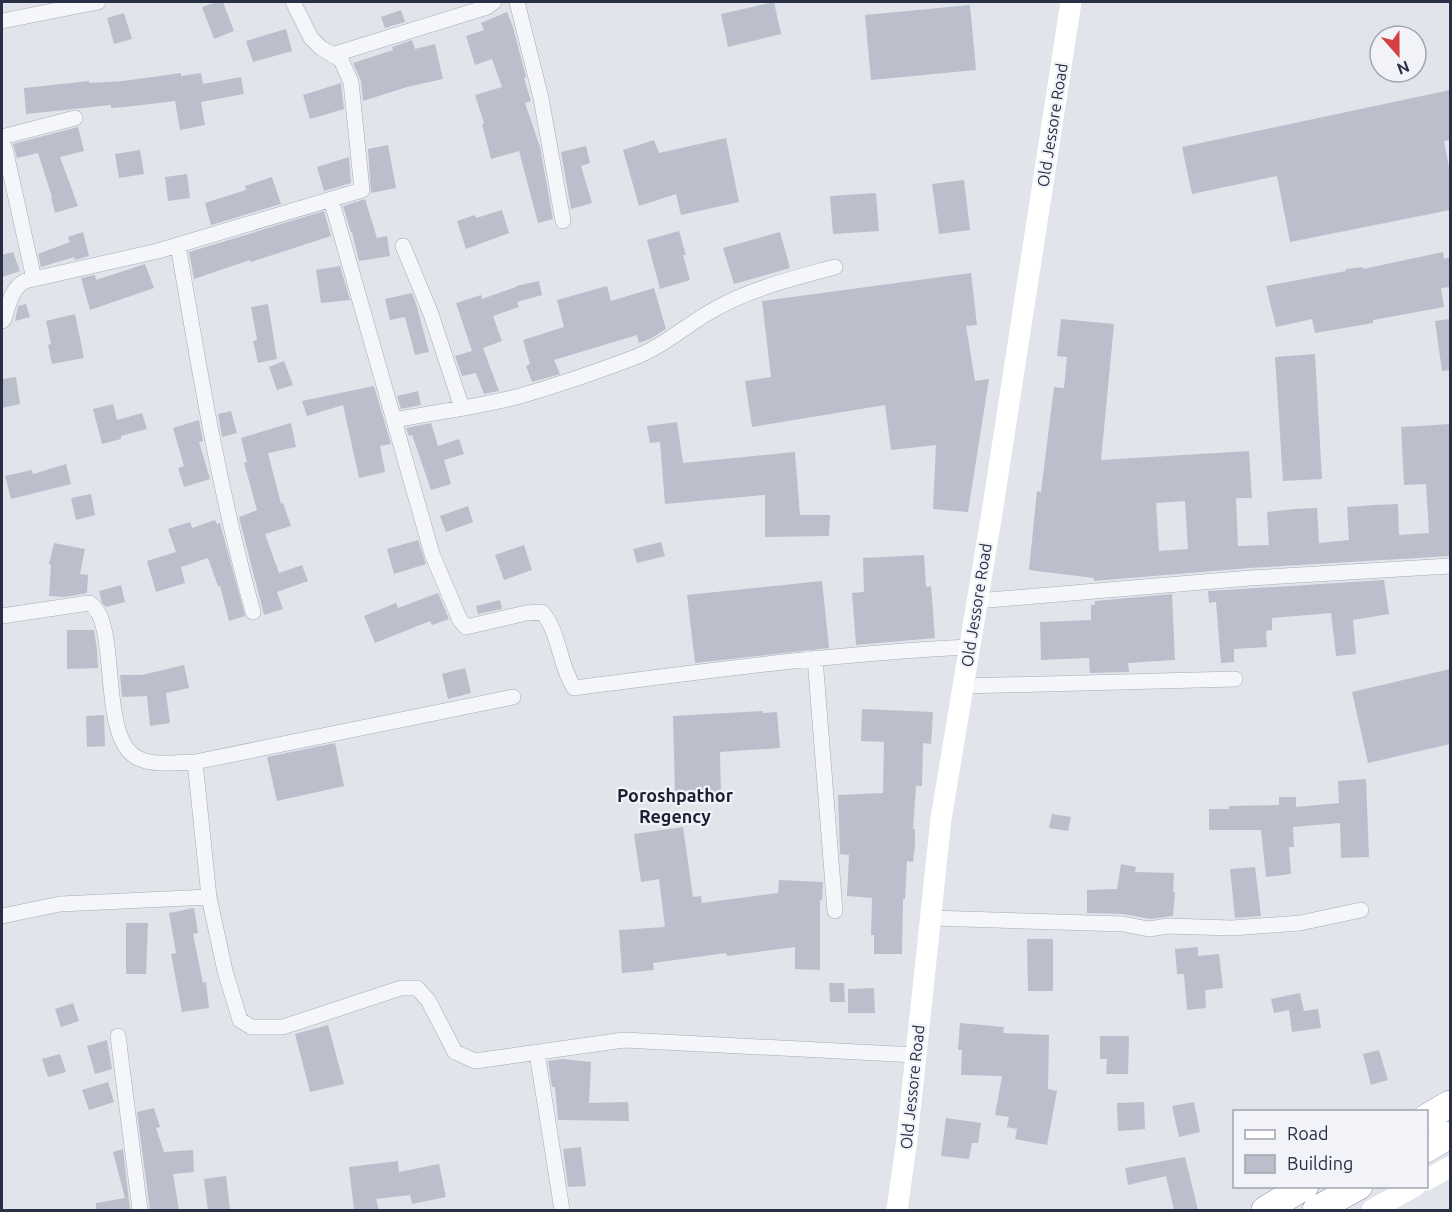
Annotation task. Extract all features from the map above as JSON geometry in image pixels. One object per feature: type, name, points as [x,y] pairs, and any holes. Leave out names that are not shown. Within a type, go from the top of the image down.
[{"type":"highway","points":[[1428,1117],[1450,1104]]},
{"type":"highway","points":[[1428,1148],[1450,1135]]},
{"type":"highway","points":[[1265,1210],[1302,1188]]},
{"type":"highway","points":[[1317,1210],[1356,1188]]},
{"type":"street","points":[[2,21],[98,2]]},
{"type":"street","points":[[2,321],[11,295],[17,286],[34,279],[178,245],[362,190],[351,82],[341,60],[310,38],[293,2]]},
{"type":"street","points":[[333,55],[486,7],[494,2]]},
{"type":"street","points":[[517,2],[541,99],[563,221]]},
{"type":"street","name":"Old Jessore Road","points":[[897,1210],[941,819],[1071,2]]},
{"type":"street","points":[[2,137],[75,118]]},
{"type":"street","points":[[2,145],[5,149],[34,279]]},
{"type":"street","points":[[332,199],[432,554],[459,620],[466,627],[526,613],[542,612],[550,621],[568,679],[574,688],[815,657],[970,646]]},
{"type":"street","points":[[178,245],[223,492],[234,544],[253,612]]},
{"type":"street","points":[[403,246],[431,314],[462,408]]},
{"type":"street","points":[[395,420],[520,396],[634,358],[740,296],[782,281],[836,267]]},
{"type":"street","points":[[977,601],[1250,578],[1450,566]]},
{"type":"street","points":[[2,616],[89,603],[94,606],[104,625],[110,685],[119,736],[123,744],[139,759],[160,763],[195,762],[513,697]]},
{"type":"street","points":[[815,657],[835,911]]},
{"type":"street","points":[[963,686],[1235,679]]},
{"type":"street","points":[[195,762],[210,897],[225,971],[240,1020],[251,1027],[284,1027],[401,988],[417,988],[428,1000],[455,1052],[475,1061],[624,1040],[916,1055]]},
{"type":"street","points":[[2,916],[60,904],[210,897]]},
{"type":"street","points":[[931,918],[1123,924],[1149,929],[1168,926],[1232,928],[1300,923],[1361,910]]},
{"type":"street","points":[[118,1036],[140,1210]]},
{"type":"street","points":[[537,1053],[562,1210]]},
{"type":"street","points":[[1428,1179],[1450,1167]]},
{"type":"street","points":[[1372,1210],[1411,1188]]},
{"type":"building","points":[[223,2],[234,31],[214,39],[202,7]]},
{"type":"building","points":[[774,2],[781,34],[728,47],[721,14]]},
{"type":"building","points":[[970,5],[976,70],[871,80],[865,15]]},
{"type":"building","points":[[401,10],[405,22],[385,28],[381,17]]},
{"type":"building","points":[[507,12],[526,77],[524,78],[531,101],[525,103],[540,147],[553,219],[538,223],[519,151],[491,159],[482,124],[484,123],[475,95],[502,87],[492,59],[475,65],[466,36],[484,30],[481,23]]},
{"type":"building","points":[[124,13],[132,39],[114,44],[107,18]]},
{"type":"building","points":[[286,29],[292,51],[253,62],[246,41]]},
{"type":"building","points":[[412,40],[415,49],[435,44],[443,79],[407,87],[363,101],[361,81],[353,63],[393,50],[392,47]]},
{"type":"building","points":[[181,73],[181,76],[201,73],[203,84],[241,77],[244,94],[201,102],[205,125],[180,130],[175,101],[26,114],[24,88],[89,81],[89,83],[123,81]]},
{"type":"building","points":[[341,83],[344,109],[310,119],[303,95]]},
{"type":"building","points":[[1450,90],[1450,140],[1444,141],[1450,173],[1450,210],[1290,242],[1277,176],[1192,194],[1182,147]]},
{"type":"building","points":[[78,127],[84,151],[60,157],[78,206],[55,213],[38,153],[17,158],[13,144]]},
{"type":"building","points":[[726,138],[739,202],[681,215],[676,194],[639,206],[623,150],[654,140],[659,153]]},
{"type":"building","points":[[388,145],[396,188],[371,193],[368,149]]},
{"type":"building","points":[[586,146],[590,163],[581,166],[592,203],[571,209],[561,152]]},
{"type":"building","points":[[140,150],[144,174],[119,178],[115,154]]},
{"type":"building","points":[[349,157],[351,183],[324,191],[317,167]]},
{"type":"building","points":[[187,174],[190,198],[168,201],[165,177]]},
{"type":"building","points":[[272,177],[281,204],[211,225],[205,203],[246,190],[245,186]]},
{"type":"building","points":[[964,180],[970,230],[939,234],[932,184]]},
{"type":"building","points":[[876,193],[879,231],[833,234],[830,196]]},
{"type":"building","points":[[365,199],[377,238],[387,236],[390,256],[359,261],[343,206]]},
{"type":"building","points":[[502,210],[509,233],[466,249],[457,221]]},
{"type":"building","points":[[324,211],[331,236],[194,279],[189,252]]},
{"type":"building","points":[[679,231],[690,280],[660,289],[647,240]]},
{"type":"building","points":[[83,232],[89,256],[75,260],[74,257],[41,267],[38,254],[70,242],[68,237]]},
{"type":"building","points":[[780,232],[790,268],[734,284],[723,248]]},
{"type":"building","points":[[13,252],[20,271],[2,277],[2,255]]},
{"type":"building","points":[[1443,252],[1444,259],[1450,257],[1450,287],[1441,288],[1444,307],[1315,333],[1312,319],[1276,327],[1266,286]]},
{"type":"building","points":[[145,264],[154,288],[90,310],[81,278],[95,275],[96,280]]},
{"type":"building","points":[[340,266],[350,300],[321,303],[316,270]]},
{"type":"building","points":[[971,273],[977,325],[966,326],[975,381],[989,379],[968,512],[933,509],[936,445],[891,450],[885,405],[752,427],[745,381],[771,377],[762,301]]},
{"type":"building","points":[[539,281],[542,295],[517,302],[519,307],[493,316],[502,341],[483,348],[499,391],[484,394],[476,373],[462,376],[455,356],[472,351],[456,303],[481,295],[482,299],[516,286]]},
{"type":"building","points":[[607,286],[611,301],[654,288],[666,329],[639,343],[637,335],[554,360],[560,374],[532,382],[526,366],[530,364],[523,340],[564,327],[557,300]]},
{"type":"building","points":[[412,293],[429,352],[415,355],[405,317],[390,320],[385,299]]},
{"type":"building","points":[[26,304],[30,317],[15,321],[18,306]]},
{"type":"building","points":[[268,304],[277,359],[258,363],[253,341],[257,340],[251,307]]},
{"type":"building","points":[[75,314],[84,358],[52,364],[46,321]]},
{"type":"building","points":[[1061,319],[1114,324],[1101,460],[1249,451],[1252,498],[1236,498],[1238,546],[1269,545],[1267,512],[1294,509],[1317,508],[1319,543],[1349,540],[1347,507],[1398,504],[1399,535],[1429,533],[1426,484],[1404,485],[1401,427],[1450,424],[1450,556],[1249,568],[1094,581],[1094,578],[1029,570],[1037,491],[1041,492],[1054,387],[1064,388],[1067,357],[1057,356]],"holes":[[[1185,501],[1188,549],[1159,551],[1156,503]]]},
{"type":"building","points":[[1450,319],[1450,370],[1442,371],[1435,321]]},
{"type":"building","points":[[1315,354],[1322,479],[1283,481],[1275,357]]},
{"type":"building","points":[[284,361],[293,385],[277,390],[269,367]]},
{"type":"building","points":[[16,377],[20,404],[2,408],[2,379]]},
{"type":"building","points":[[374,386],[391,444],[380,446],[385,472],[359,478],[343,405],[307,416],[302,401]]},
{"type":"building","points":[[418,391],[421,405],[401,409],[397,396]]},
{"type":"building","points":[[113,404],[117,420],[142,413],[147,429],[102,444],[93,409]]},
{"type":"building","points":[[231,411],[237,433],[222,437],[218,414]]},
{"type":"building","points":[[199,420],[203,441],[199,442],[210,479],[184,487],[178,468],[184,466],[173,428]]},
{"type":"building","points":[[677,422],[683,463],[795,452],[800,515],[830,515],[829,536],[765,537],[765,495],[665,504],[660,442],[650,443],[647,426]]},
{"type":"building","points":[[291,423],[296,447],[268,453],[281,504],[283,503],[291,526],[265,534],[279,573],[302,565],[308,581],[277,592],[283,609],[264,615],[239,517],[257,510],[244,463],[247,462],[241,438]]},
{"type":"building","points":[[431,423],[438,446],[459,439],[464,454],[444,460],[451,484],[431,490],[412,435],[409,436],[406,428]]},
{"type":"building","points":[[66,464],[71,484],[11,499],[5,476],[32,470],[33,474]]},
{"type":"building","points":[[91,494],[95,515],[76,520],[71,498]]},
{"type":"building","points":[[468,506],[473,522],[446,532],[440,516]]},
{"type":"building","points":[[215,520],[217,524],[220,523],[245,616],[229,621],[220,586],[218,586],[208,558],[181,567],[185,583],[156,592],[147,561],[176,552],[168,529],[190,522],[192,528]]},
{"type":"building","points":[[418,540],[426,564],[394,574],[387,549]]},
{"type":"building","points":[[661,542],[665,556],[637,563],[633,549]]},
{"type":"building","points":[[54,543],[85,549],[80,574],[88,575],[87,593],[65,597],[49,596],[51,565],[49,564]]},
{"type":"building","points":[[524,545],[532,570],[504,580],[495,555]]},
{"type":"building","points":[[924,555],[926,587],[931,586],[935,638],[856,645],[852,593],[864,592],[863,558]]},
{"type":"building","points":[[1384,580],[1389,614],[1353,620],[1356,654],[1336,656],[1331,613],[1272,618],[1272,630],[1266,631],[1267,647],[1234,649],[1234,662],[1221,663],[1216,602],[1209,603],[1208,591]]},
{"type":"building","points":[[822,581],[829,648],[695,663],[687,595]]},
{"type":"building","points":[[121,585],[125,602],[106,607],[102,603],[99,591]]},
{"type":"building","points":[[438,593],[449,619],[432,625],[430,621],[375,643],[364,616],[396,603],[398,608]]},
{"type":"building","points":[[1172,594],[1175,660],[1128,663],[1129,672],[1090,673],[1089,658],[1041,660],[1040,622],[1091,620],[1091,605],[1095,605],[1095,601]]},
{"type":"building","points":[[500,600],[502,609],[478,614],[476,606]]},
{"type":"building","points":[[67,630],[94,630],[98,668],[67,669]]},
{"type":"building","points":[[184,665],[189,688],[166,693],[170,723],[150,726],[147,696],[122,697],[120,675],[142,675]]},
{"type":"building","points":[[465,668],[471,693],[448,699],[442,674]]},
{"type":"building","points":[[1450,669],[1450,744],[1368,763],[1352,692]]},
{"type":"building","points":[[862,709],[933,712],[931,744],[923,743],[922,786],[916,786],[913,829],[915,829],[915,845],[913,862],[907,861],[905,899],[903,899],[902,954],[874,954],[874,935],[871,935],[872,898],[847,896],[849,855],[840,854],[838,795],[883,793],[884,742],[861,741]]},
{"type":"building","points":[[763,711],[763,713],[777,712],[780,748],[720,752],[721,792],[675,794],[673,716]]},
{"type":"building","points":[[104,715],[105,746],[87,747],[86,716]]},
{"type":"building","points":[[335,743],[344,786],[277,801],[267,757]]},
{"type":"building","points":[[1366,779],[1369,857],[1341,858],[1340,823],[1293,827],[1294,847],[1289,847],[1291,874],[1266,877],[1261,830],[1209,830],[1209,809],[1229,809],[1229,806],[1279,805],[1279,797],[1296,797],[1296,807],[1339,803],[1338,781]]},
{"type":"building","points":[[1052,814],[1071,817],[1068,831],[1049,828]]},
{"type":"building","points":[[683,827],[693,897],[701,896],[702,903],[778,893],[779,880],[823,882],[822,900],[820,900],[820,970],[795,969],[795,947],[653,963],[654,970],[622,973],[619,930],[665,927],[659,879],[641,882],[634,834]]},
{"type":"building","points":[[1121,864],[1136,867],[1135,872],[1174,873],[1173,916],[1150,919],[1123,914],[1087,913],[1087,890],[1117,889]]},
{"type":"building","points":[[1255,867],[1261,916],[1235,918],[1230,869]]},
{"type":"building","points":[[194,908],[198,933],[193,934],[203,983],[206,982],[209,1008],[182,1012],[171,954],[176,953],[169,913]]},
{"type":"building","points":[[126,923],[148,923],[146,974],[126,974]]},
{"type":"building","points":[[1027,939],[1053,939],[1053,991],[1028,991]]},
{"type":"building","points":[[1198,947],[1198,956],[1219,954],[1223,988],[1205,990],[1206,1008],[1187,1010],[1184,974],[1177,974],[1175,949]]},
{"type":"building","points":[[829,983],[844,983],[845,1002],[830,1002]]},
{"type":"building","points":[[874,988],[875,1013],[848,1013],[848,989]]},
{"type":"building","points":[[1300,993],[1304,1011],[1318,1009],[1321,1028],[1292,1032],[1289,1010],[1274,1013],[1271,999]]},
{"type":"building","points":[[73,1003],[79,1021],[61,1027],[55,1009]]},
{"type":"building","points":[[960,1023],[1004,1027],[1003,1033],[1049,1035],[1048,1089],[1057,1091],[1047,1145],[1015,1139],[1017,1129],[1007,1127],[1009,1117],[995,1115],[1002,1076],[961,1075],[962,1050],[958,1050]]},
{"type":"building","points":[[328,1025],[344,1084],[310,1092],[295,1034]]},
{"type":"building","points":[[1100,1036],[1129,1036],[1128,1074],[1106,1074],[1107,1059],[1100,1059]]},
{"type":"building","points":[[107,1040],[112,1069],[95,1074],[87,1046]]},
{"type":"building","points":[[1379,1050],[1388,1080],[1371,1085],[1363,1054]]},
{"type":"building","points":[[60,1054],[66,1072],[48,1077],[42,1059]]},
{"type":"building","points":[[562,1059],[591,1062],[589,1103],[628,1102],[629,1121],[558,1120],[555,1087],[552,1087],[548,1061]]},
{"type":"building","points":[[108,1082],[114,1102],[89,1110],[82,1090]]},
{"type":"building","points":[[1144,1102],[1145,1129],[1118,1131],[1117,1103]]},
{"type":"building","points":[[1194,1102],[1200,1132],[1179,1137],[1172,1106]]},
{"type":"building","points":[[154,1108],[160,1127],[156,1128],[164,1152],[193,1150],[194,1172],[173,1174],[179,1210],[150,1210],[137,1112]]},
{"type":"building","points":[[946,1118],[981,1123],[978,1143],[972,1143],[969,1159],[941,1156]]},
{"type":"building","points":[[581,1147],[586,1186],[568,1187],[563,1149]]},
{"type":"building","points":[[123,1149],[130,1210],[96,1210],[96,1203],[125,1198],[113,1152]]},
{"type":"building","points":[[1185,1157],[1198,1210],[1174,1210],[1166,1176],[1128,1185],[1125,1168]]},
{"type":"building","points":[[398,1161],[399,1172],[439,1164],[446,1197],[412,1204],[410,1195],[376,1199],[379,1210],[354,1210],[349,1167]]},
{"type":"building","points":[[226,1176],[230,1210],[208,1210],[204,1179]]},
{"type":"district","name":"Poroshpathor Regency","points":[[675,806]]}]
